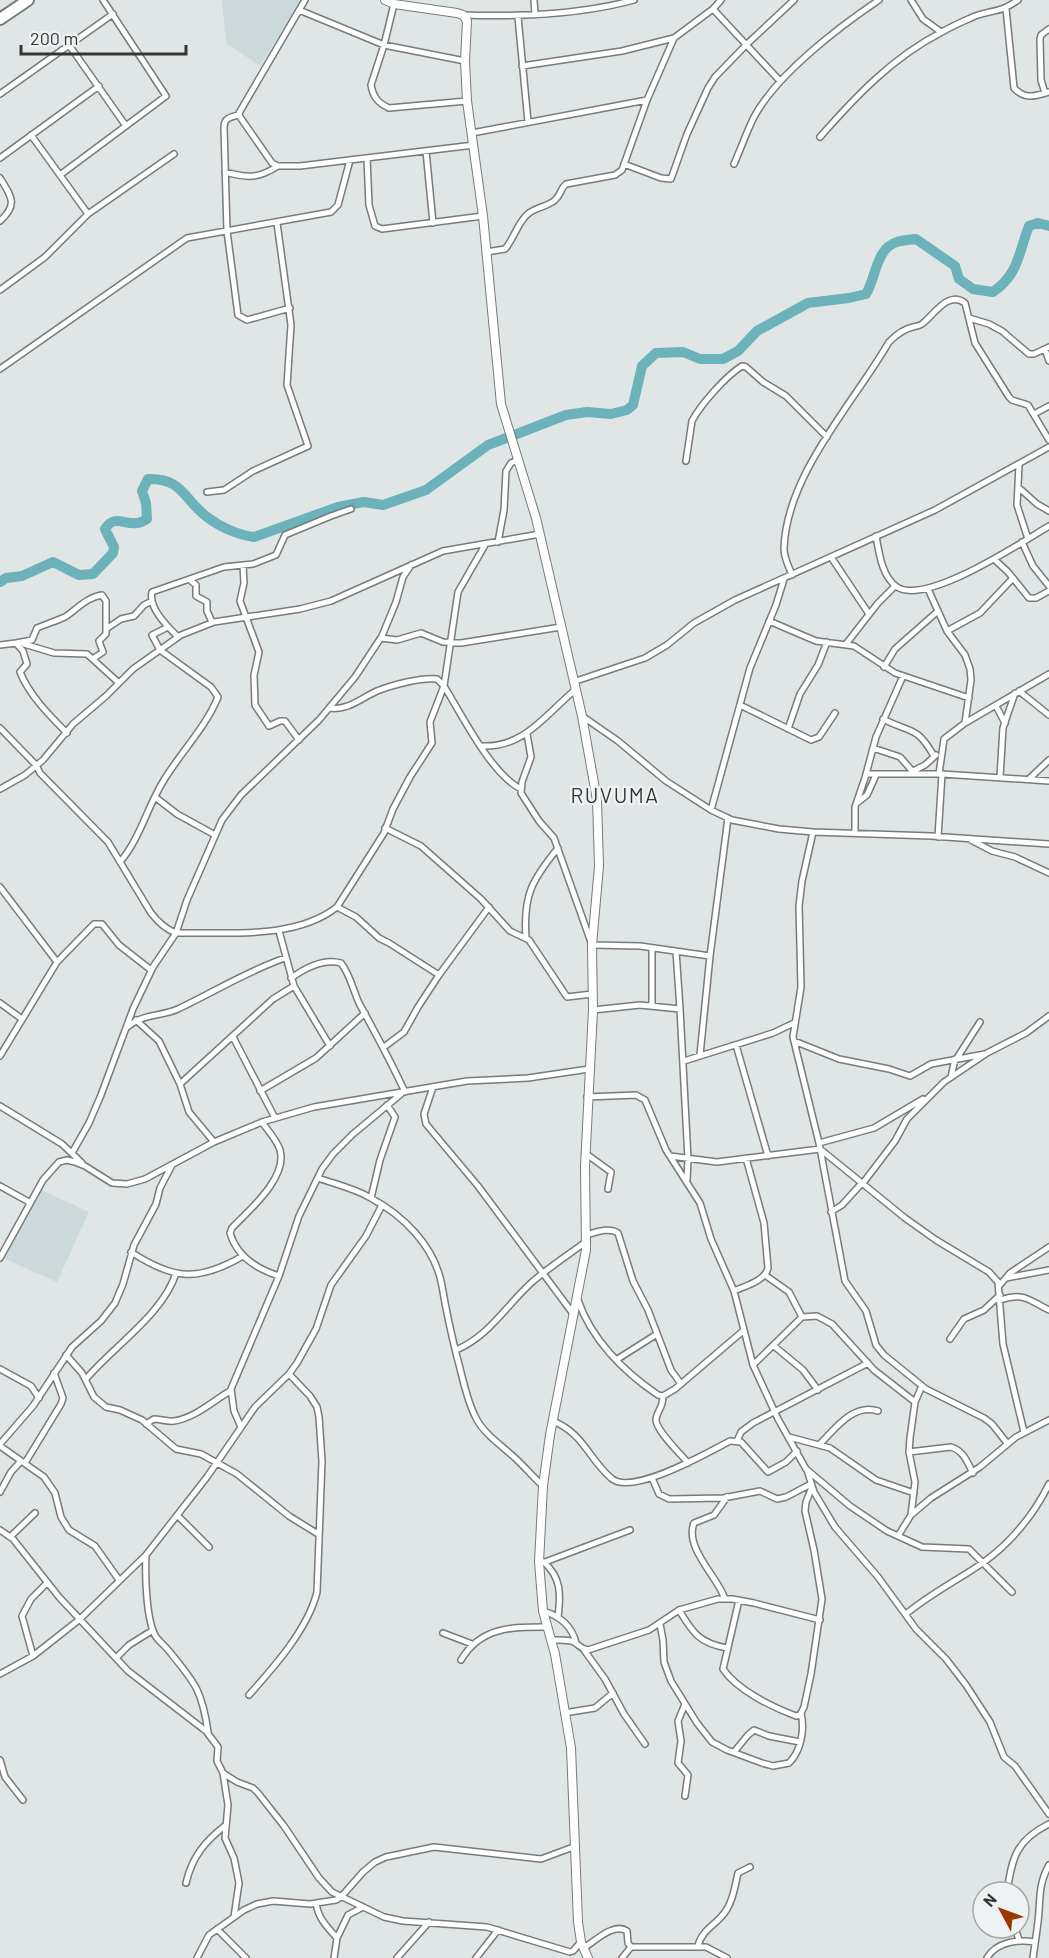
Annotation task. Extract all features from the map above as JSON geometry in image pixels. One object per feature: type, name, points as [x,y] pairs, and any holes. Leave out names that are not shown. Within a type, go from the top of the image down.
[{"type":"highway","points":[[0,20],[28,0]]},
{"type":"street","points":[[60,175],[166,96],[104,0]]},
{"type":"street","points":[[238,115],[305,0]]},
{"type":"street","points":[[385,0],[394,4],[463,15],[518,17],[634,0]]},
{"type":"street","points":[[534,0],[534,15]]},
{"type":"street","points":[[522,66],[622,51],[674,38],[721,0]]},
{"type":"street","points":[[624,164],[671,179],[687,134],[715,77],[794,0]]},
{"type":"street","points":[[734,164],[755,116],[780,81],[850,20],[879,0]]},
{"type":"street","points":[[912,0],[924,19],[941,32]]},
{"type":"street","points":[[820,137],[892,63],[941,32],[975,16],[1006,9],[1018,0]]},
{"type":"street","points":[[394,4],[371,85],[379,104],[389,108],[467,101]]},
{"type":"street","points":[[712,9],[780,81]]},
{"type":"street","points":[[1006,9],[1014,88],[1021,95],[1029,97],[1047,92],[1041,80],[1040,39],[1041,34],[1049,29]]},
{"type":"street","points":[[299,10],[384,45],[465,61]]},
{"type":"street","points":[[0,94],[113,14]]},
{"type":"street","points":[[463,15],[467,21],[465,61],[467,101],[483,216],[498,390],[540,534],[582,716],[597,800],[599,866],[592,945],[593,1010],[585,1153],[586,1238],[578,1299],[553,1421],[543,1486],[542,1562],[543,1611],[551,1640],[571,1748],[578,1922],[588,1958]]},
{"type":"street","points":[[518,17],[528,122]]},
{"type":"street","points":[[486,252],[505,249],[512,242],[524,218],[531,212],[554,202],[561,188],[566,184],[615,175],[622,170],[647,100],[674,38]]},
{"type":"street","points":[[69,45],[126,126]]},
{"type":"street","points":[[0,158],[99,86]]},
{"type":"street","points":[[472,133],[647,100]]},
{"type":"street","points":[[238,115],[270,160],[278,166]]},
{"type":"street","points":[[238,115],[228,118],[224,123],[227,231],[238,315],[246,320],[290,308]]},
{"type":"street","points":[[31,135],[88,214]]},
{"type":"street","points":[[225,172],[247,178],[264,174],[278,166],[300,166],[474,145]]},
{"type":"street","points":[[426,151],[433,223]]},
{"type":"street","points":[[0,290],[45,257],[88,214],[174,154]]},
{"type":"street","points":[[367,158],[369,205],[375,226],[382,230],[483,216]]},
{"type":"street","points":[[0,369],[187,237],[331,212],[338,205],[350,160]]},
{"type":"street","points":[[0,178],[13,205],[0,221]]},
{"type":"street","points":[[207,492],[224,490],[253,471],[308,446],[287,386],[290,308],[278,223]]},
{"type":"street","points":[[792,575],[784,549],[792,506],[803,478],[827,437],[895,335],[923,323],[951,299],[960,299],[965,303],[975,343],[1009,397],[1028,405],[1049,440]]},
{"type":"street","points":[[75,318],[87,317]]},
{"type":"street","points":[[969,318],[989,324],[1029,354],[1047,348],[1049,361]]},
{"type":"street","points":[[686,461],[692,421],[718,388],[742,366],[786,396],[827,437]]},
{"type":"street","points":[[1034,414],[1049,406]]},
{"type":"street","points":[[482,746],[500,746],[527,734],[574,686],[645,658],[667,645],[694,623],[735,600],[935,510],[1049,447]]},
{"type":"street","points":[[498,542],[504,510],[506,471],[511,463],[518,460]]},
{"type":"street","points":[[1019,465],[1017,505],[1028,557],[1049,586]]},
{"type":"street","points":[[1017,487],[1049,511]]},
{"type":"street","points":[[178,637],[168,627],[152,601],[152,592],[224,567],[253,564],[276,555],[285,536],[351,509]]},
{"type":"street","points":[[876,536],[883,566],[895,586],[912,591],[928,589],[994,559],[1049,526]]},
{"type":"street","points":[[0,789],[25,775],[51,752],[73,724],[134,669],[178,637],[212,622],[300,609],[331,601],[443,551],[540,534]]},
{"type":"street","points":[[0,728],[36,765],[40,773],[100,833],[151,913],[164,927],[176,933],[279,931],[328,914],[338,907],[385,828],[410,777],[432,743],[430,722],[444,686],[458,592],[485,545]]},
{"type":"street","points":[[831,557],[869,614]]},
{"type":"street","points":[[994,559],[1029,598],[1036,598],[1049,591]]},
{"type":"street","points":[[72,1153],[101,1095],[124,1029],[151,970],[176,933],[215,835],[228,811],[241,795],[330,708],[355,677],[381,638],[396,602],[403,577],[411,565]]},
{"type":"street","points":[[243,566],[244,584],[240,601],[258,649],[254,675],[255,705],[269,726],[285,721],[299,740]]},
{"type":"street","points":[[1044,580],[1049,573]]},
{"type":"street","points":[[947,631],[980,613],[1013,578]]},
{"type":"street","points":[[711,810],[750,668],[770,621],[784,579]]},
{"type":"street","points":[[190,580],[196,585],[196,596],[207,602],[207,611],[212,622]]},
{"type":"street","points":[[846,644],[895,586]]},
{"type":"street","points":[[928,589],[947,631],[968,662],[972,680],[964,724]]},
{"type":"street","points":[[0,645],[32,640],[38,628],[67,616],[74,609],[102,595],[106,601],[106,634],[99,641],[103,652],[94,658]]},
{"type":"street","points":[[106,629],[121,619],[134,616],[144,605],[152,601]]},
{"type":"street","points":[[884,667],[901,643],[938,611]]},
{"type":"street","points":[[770,621],[799,636],[816,641],[846,644],[860,649],[884,667],[903,676],[969,698]]},
{"type":"street","points":[[120,862],[141,831],[155,797],[170,770],[201,728],[218,697],[211,687],[160,650],[152,635],[168,627]]},
{"type":"street","points":[[381,638],[397,640],[421,633],[450,642],[477,641],[561,627]]},
{"type":"street","points":[[788,729],[800,694],[818,665],[827,642]]},
{"type":"street","points":[[16,643],[54,653],[87,654],[119,683]]},
{"type":"street","points":[[16,643],[20,646],[27,664],[20,672],[25,683],[46,711],[67,733]]},
{"type":"street","points":[[938,837],[941,750],[946,736],[1049,674]]},
{"type":"street","points":[[855,833],[856,804],[873,748],[883,719],[903,676]]},
{"type":"street","points":[[330,708],[342,708],[392,686],[421,680],[434,678],[444,686],[482,746],[507,780],[520,789],[526,802],[554,838],[592,945]]},
{"type":"street","points":[[1017,692],[1049,715]]},
{"type":"street","points":[[1000,777],[1005,723],[1017,692]]},
{"type":"street","points":[[740,705],[814,740],[819,737],[835,713]]},
{"type":"street","points":[[996,706],[1005,723]]},
{"type":"street","points":[[582,716],[618,741],[666,781],[711,810],[728,818],[779,829],[813,832],[1049,844]]},
{"type":"street","points":[[883,719],[915,731],[926,742],[934,756]]},
{"type":"street","points":[[520,789],[531,757],[527,734]]},
{"type":"street","points":[[873,748],[900,757],[913,772]]},
{"type":"street","points":[[913,772],[925,765],[941,750]]},
{"type":"street","points":[[1029,779],[1049,760]]},
{"type":"street","points":[[866,774],[913,772],[1049,782]]},
{"type":"street","points":[[856,804],[867,795],[876,775]]},
{"type":"street","points":[[155,797],[177,814],[215,835]]},
{"type":"street","points":[[700,1055],[728,818]]},
{"type":"street","points":[[385,828],[421,846],[489,907],[510,931],[533,944],[567,997],[592,994]]},
{"type":"street","points":[[813,832],[799,906],[801,987],[794,1023],[794,1041],[819,1146],[845,1281],[866,1311],[876,1345],[889,1360],[922,1386],[984,1418],[992,1424],[1007,1443]]},
{"type":"street","points":[[970,839],[1049,873]]},
{"type":"street","points":[[526,938],[524,913],[526,903],[540,870],[558,848]]},
{"type":"street","points":[[0,886],[57,962]]},
{"type":"street","points":[[338,907],[356,917],[381,940],[389,942],[440,975]]},
{"type":"street","points":[[384,1047],[404,1032],[418,1007],[489,907]]},
{"type":"street","points":[[0,1056],[57,962],[81,936],[98,923],[102,924],[131,955],[151,970]]},
{"type":"street","points":[[279,931],[294,986],[330,1046]]},
{"type":"street","points":[[592,945],[652,948],[710,956]]},
{"type":"street","points":[[652,948],[652,1006]]},
{"type":"street","points":[[676,951],[684,1061],[687,1182]]},
{"type":"street","points":[[124,1029],[136,1020],[178,1009],[249,972],[285,958]]},
{"type":"street","points":[[291,978],[312,966],[333,961],[341,963],[349,975],[356,997],[384,1047],[404,1092]]},
{"type":"street","points":[[180,1084],[273,999],[294,986]]},
{"type":"street","points":[[0,1003],[22,1019]]},
{"type":"street","points":[[593,1010],[631,1005],[680,1009]]},
{"type":"street","points":[[260,1091],[310,1062],[365,1013]]},
{"type":"street","points":[[831,1212],[842,1205],[863,1183],[895,1141],[907,1119],[930,1095],[951,1077],[987,1053],[1026,1033],[1049,1016]]},
{"type":"street","points":[[136,1020],[159,1041],[180,1084],[191,1114],[214,1142]]},
{"type":"street","points":[[951,1077],[956,1058],[980,1022]]},
{"type":"street","points":[[684,1061],[778,1031],[794,1023]]},
{"type":"street","points":[[233,1037],[275,1118]]},
{"type":"street","points":[[794,1041],[839,1059],[889,1069],[910,1076],[931,1064],[987,1053]]},
{"type":"street","points":[[736,1045],[768,1156]]},
{"type":"street","points":[[0,1106],[62,1144],[85,1166],[112,1183],[118,1184],[139,1181],[214,1142],[262,1122],[314,1107],[467,1081],[528,1078],[589,1069]]},
{"type":"street","points":[[433,1087],[424,1114],[426,1124],[478,1186],[574,1315]]},
{"type":"street","points":[[146,1424],[154,1419],[173,1422],[207,1408],[230,1391],[279,1276],[296,1223],[322,1169],[344,1143],[404,1092]]},
{"type":"street","points":[[587,1097],[636,1095],[646,1102],[670,1156],[700,1203],[711,1239],[734,1290],[753,1365],[775,1413],[806,1469],[811,1485],[842,1537],[916,1629],[946,1659],[966,1685],[990,1722],[1004,1757],[1019,1770],[1049,1814]]},
{"type":"street","points":[[670,1156],[717,1162],[768,1156],[819,1146],[874,1128],[930,1095]]},
{"type":"street","points":[[371,1198],[380,1160],[395,1117],[387,1105]]},
{"type":"street","points":[[262,1122],[280,1150],[281,1161],[264,1195],[232,1228],[230,1233],[231,1238],[250,1264],[279,1276]]},
{"type":"street","points":[[819,1146],[904,1218],[991,1275],[999,1286],[1003,1344],[1024,1432]]},
{"type":"street","points":[[585,1153],[611,1172],[608,1189]]},
{"type":"street","points":[[734,1290],[765,1275],[768,1268],[764,1223],[746,1158]]},
{"type":"street","points":[[0,1258],[29,1202],[55,1165],[67,1160],[85,1166]]},
{"type":"street","points":[[119,1580],[95,1546],[69,1530],[61,1517],[55,1492],[50,1484],[0,1445],[39,1398],[66,1355],[101,1321],[115,1303],[123,1284],[131,1252],[173,1164]]},
{"type":"street","points":[[318,1178],[371,1198],[419,1236],[431,1254],[442,1286],[446,1316],[469,1403],[477,1420],[493,1439],[543,1486]]},
{"type":"street","points":[[0,1186],[29,1202]]},
{"type":"street","points":[[0,1674],[33,1656],[80,1619],[146,1555],[217,1463],[255,1407],[289,1374],[312,1338],[331,1285],[366,1236],[382,1205]]},
{"type":"street","points":[[456,1350],[467,1346],[483,1335],[543,1273],[586,1238],[613,1230],[618,1233],[633,1281],[648,1310],[671,1370],[681,1384]]},
{"type":"street","points":[[999,1286],[1005,1277],[1049,1247]]},
{"type":"street","points":[[131,1252],[154,1266],[176,1274],[207,1272],[243,1256]]},
{"type":"street","points":[[991,1275],[1005,1277],[1049,1270]]},
{"type":"street","points":[[86,1379],[103,1359],[157,1307],[167,1295],[176,1274]]},
{"type":"street","points":[[765,1275],[788,1290],[802,1317]]},
{"type":"street","points":[[950,1339],[964,1319],[984,1310],[1000,1297],[1024,1296],[1049,1310]]},
{"type":"street","points":[[578,1299],[588,1326],[616,1360],[650,1390],[663,1396]]},
{"type":"street","points":[[753,1365],[802,1317],[817,1316],[832,1324],[868,1364],[915,1402]]},
{"type":"street","points":[[688,1463],[657,1423],[656,1419],[661,1410],[663,1396],[681,1384],[744,1331]]},
{"type":"street","points":[[616,1360],[657,1334]]},
{"type":"street","points":[[774,1346],[803,1370],[818,1390]]},
{"type":"street","points":[[66,1355],[78,1367],[94,1397],[106,1407],[136,1417],[176,1449],[201,1454],[217,1463],[261,1492],[296,1521],[318,1534]]},
{"type":"street","points":[[737,1441],[741,1432],[750,1425],[868,1364]]},
{"type":"street","points":[[0,1369],[31,1386],[39,1398]]},
{"type":"street","points":[[0,1492],[11,1472],[23,1462],[62,1404],[63,1398],[54,1373]]},
{"type":"street","points":[[249,1695],[286,1650],[316,1598],[322,1461],[319,1416],[317,1407],[289,1374]]},
{"type":"street","points":[[911,1515],[915,1482],[909,1452],[915,1402],[922,1386]]},
{"type":"street","points":[[230,1391],[234,1411],[241,1427]]},
{"type":"street","points":[[819,1445],[853,1413],[871,1409],[878,1411]]},
{"type":"street","points":[[898,1536],[911,1515],[946,1488],[973,1473],[1007,1443],[1049,1420]]},
{"type":"street","points":[[553,1421],[568,1427],[611,1479],[624,1483],[652,1478],[688,1463],[730,1441],[744,1444],[768,1472],[786,1462],[797,1451]]},
{"type":"street","points":[[789,1437],[830,1448],[876,1480],[914,1493]]},
{"type":"street","points":[[909,1452],[951,1447],[965,1457],[973,1473]]},
{"type":"street","points":[[806,1469],[850,1506],[898,1536],[928,1549],[964,1548],[972,1552],[1012,1592]]},
{"type":"street","points":[[652,1478],[659,1494],[669,1499],[727,1497],[748,1491],[760,1491],[777,1499],[811,1485]]},
{"type":"street","points":[[906,1614],[927,1597],[983,1562],[1002,1547],[1028,1518],[1049,1484]]},
{"type":"street","points":[[660,1624],[665,1668],[685,1704],[712,1742],[762,1763],[782,1766],[789,1763],[793,1759],[802,1733],[801,1713],[811,1674],[820,1620],[821,1586],[805,1511],[811,1485]]},
{"type":"street","points":[[725,1599],[721,1588],[701,1561],[692,1529],[694,1523],[714,1515],[727,1497]]},
{"type":"street","points":[[10,1537],[35,1513]]},
{"type":"street","points":[[177,1515],[209,1547]]},
{"type":"street","points":[[0,1530],[10,1537],[47,1583],[128,1671],[182,1710],[208,1732],[218,1747],[217,1761],[223,1773],[228,1805],[225,1838],[234,1858],[239,1882],[234,1917]]},
{"type":"street","points":[[542,1562],[630,1530]]},
{"type":"street","points":[[146,1555],[145,1575],[153,1630],[157,1638],[190,1675],[198,1689],[208,1732]]},
{"type":"street","points":[[542,1562],[557,1578],[561,1601],[558,1617]]},
{"type":"street","points":[[33,1656],[22,1616],[31,1599],[47,1583]]},
{"type":"street","points":[[584,1650],[606,1646],[650,1630],[679,1610],[725,1599],[739,1600],[820,1620]]},
{"type":"street","points":[[739,1600],[723,1669],[726,1674],[768,1704],[796,1716],[801,1713]]},
{"type":"street","points":[[679,1610],[700,1639],[713,1646],[727,1648]]},
{"type":"street","points":[[543,1611],[558,1617],[569,1626],[576,1643]]},
{"type":"street","points":[[461,1659],[472,1644],[481,1637],[494,1632],[519,1627],[548,1628]]},
{"type":"street","points":[[116,1658],[129,1645],[153,1630]]},
{"type":"street","points":[[443,1633],[472,1644]]},
{"type":"street","points":[[551,1640],[576,1643],[584,1650],[645,1744]]},
{"type":"street","points":[[564,1713],[595,1708],[614,1693]]},
{"type":"street","points":[[685,1704],[678,1721],[681,1741],[678,1763],[688,1775],[685,1796]]},
{"type":"street","points":[[734,1752],[754,1730],[769,1736],[800,1742]]},
{"type":"street","points":[[0,1760],[5,1777],[23,1800]]},
{"type":"street","points":[[223,1773],[253,1788],[258,1793],[284,1826],[319,1878],[332,1892],[384,1917],[487,1927],[572,1955],[583,1945],[614,1928],[620,1928],[627,1931],[628,1943],[631,1947]]},
{"type":"street","points":[[1009,1880],[1018,1848],[1034,1832],[1049,1824]]},
{"type":"street","points":[[186,1883],[192,1862],[204,1843],[226,1826]]},
{"type":"street","points":[[196,1958],[205,1940],[217,1929],[257,1904],[273,1901],[330,1902],[340,1897],[375,1862],[386,1857],[426,1847],[541,1859],[576,1846]]},
{"type":"street","points":[[1032,1958],[1042,1877],[1049,1866]]},
{"type":"street","points":[[698,1946],[704,1932],[727,1910],[735,1891],[738,1873],[750,1867]]},
{"type":"street","points":[[316,1903],[317,1911],[324,1924],[337,1938]]},
{"type":"street","points":[[334,1958],[337,1938],[348,1915],[363,1907]]},
{"type":"street","points":[[397,1958],[429,1922]]},
{"type":"street","points":[[217,1929],[246,1958]]},
{"type":"street","points":[[476,1958],[498,1930]]},
{"type":"street","points":[[987,1958],[997,1946],[1019,1940],[1035,1942]]},
{"type":"street","points":[[622,1958],[631,1947],[698,1946],[715,1950],[727,1958]]},
{"type":"shaded area","points":[[222,0],[301,0],[260,66],[226,43]]},
{"type":"shaded area","points":[[37,1188],[89,1212],[57,1282],[5,1259]]},
{"type":"waterway","points":[[0,582],[6,578],[22,576],[53,562],[79,575],[93,574],[113,553],[114,547],[105,529],[108,525],[116,521],[138,523],[147,519],[146,503],[142,491],[148,479],[169,482],[182,491],[212,521],[254,537],[338,507],[364,502],[383,505],[426,490],[488,445],[566,415],[587,412],[611,414],[627,410],[633,405],[642,366],[656,353],[683,352],[700,359],[723,359],[738,351],[757,331],[808,303],[866,294],[885,250],[897,242],[916,239],[955,266],[959,279],[973,289],[993,292],[1013,271],[1029,226],[1038,223],[1049,226]]},
{"type":"district","name":"RUVUMA","points":[[615,794]]}]
